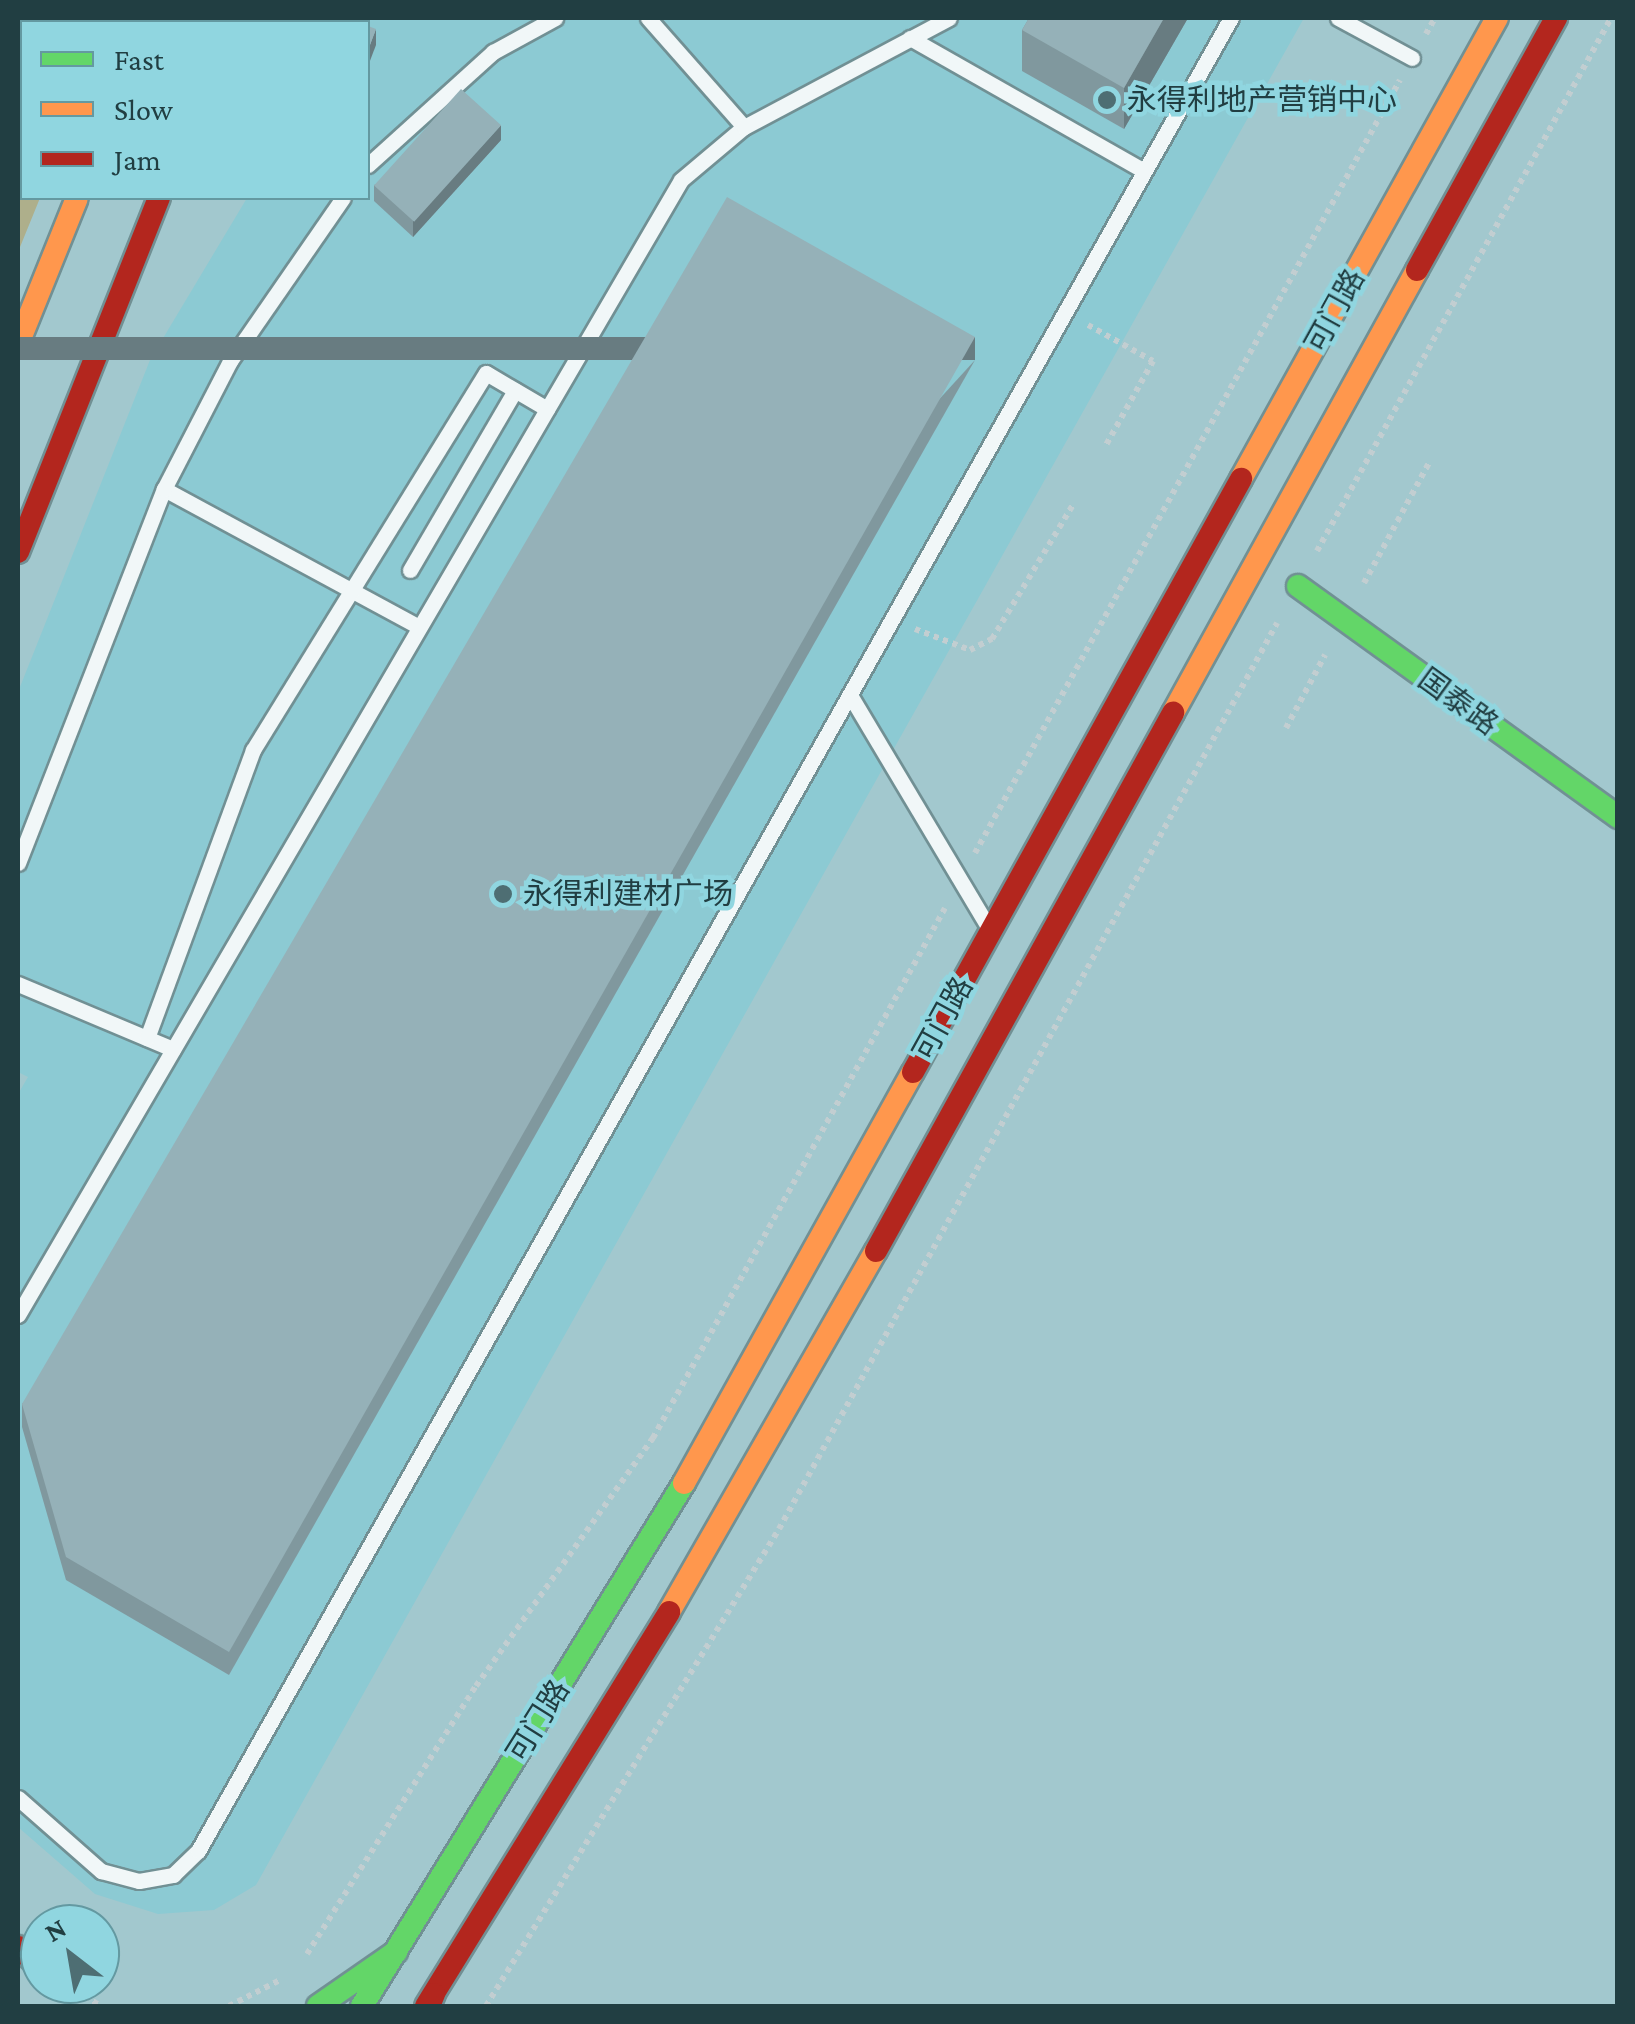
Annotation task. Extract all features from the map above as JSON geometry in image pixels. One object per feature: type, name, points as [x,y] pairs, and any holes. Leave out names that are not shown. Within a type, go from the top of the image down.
[{"type":"main road","name":"可门路","points":[[362,2006],[698,1460],[1497,18]]},
{"type":"main road","name":"可门路","points":[[429,2002],[744,1491],[1556,18]]},
{"type":"main road","points":[[18,344],[76,200]]},
{"type":"main road","points":[[18,552],[158,200]]},
{"type":"main road","name":"国泰路","points":[[1298,586],[1618,818]]},
{"type":"main road","points":[[318,2006],[396,1952]]},
{"type":"lane","points":[[370,164],[493,52],[555,18]]},
{"type":"lane","points":[[648,18],[744,127]]},
{"type":"lane","points":[[18,1315],[681,180],[744,127],[949,18]]},
{"type":"lane","points":[[18,1798],[101,1871],[139,1881],[173,1875],[198,1852],[1231,18]]},
{"type":"lane","points":[[1338,18],[1412,58]]},
{"type":"lane","points":[[910,38],[1144,171]]},
{"type":"lane","points":[[18,863],[164,489],[230,361],[342,200]]},
{"type":"lane","points":[[146,1038],[253,750],[486,372],[547,409]]},
{"type":"lane","points":[[410,570],[515,390]]},
{"type":"lane","points":[[164,489],[419,628]]},
{"type":"lane","points":[[850,695],[991,932]]},
{"type":"lane","points":[[18,984],[173,1050]]},
{"type":"path","points":[[299,1963],[332,1927],[476,1686],[653,1438],[1434,18]]},
{"type":"path","points":[[1065,313],[1153,361],[1106,446]]},
{"type":"path","points":[[1362,588],[1430,461]]},
{"type":"path","points":[[893,617],[946,646],[970,650],[992,639],[1074,503]]},
{"type":"path","points":[[1286,728],[1330,646]]},
{"type":"path","points":[[228,2006],[288,1975]]},
{"type":"shaded area","points":[[320,18],[1304,18],[256,1885],[214,1910],[158,1914],[95,1894],[18,1827],[18,1094],[28,1077],[18,1072],[18,692],[150,360],[246,200],[370,200],[370,20]]},
{"type":"green space","points":[[20,186],[20,200],[39,200],[18,252]]},
{"type":"building","points":[[1029,18],[1164,18],[1124,88],[1022,30]]},
{"type":"building","points":[[461,89],[501,125],[414,222],[374,186]]},
{"type":"building","name":"永得利建材广场","points":[[727,197],[975,337],[229,1652],[66,1557],[22,1404]]},
{"type":"traffic: fast","points":[[1298,586],[1618,817]]},
{"type":"traffic: fast","points":[[362,2006],[684,1483]]},
{"type":"traffic: fast","points":[[318,2006],[396,1952]]},
{"type":"traffic: slow","points":[[1241,479],[1497,18]]},
{"type":"traffic: slow","points":[[18,344],[76,200]]},
{"type":"traffic: slow","points":[[1173,713],[1417,270]]},
{"type":"traffic: slow","points":[[684,1483],[913,1072]]},
{"type":"traffic: slow","points":[[669,1612],[876,1251]]},
{"type":"traffic: jam","points":[[1417,270],[1556,18]]},
{"type":"traffic: jam","points":[[18,552],[158,200]]},
{"type":"traffic: jam","points":[[913,1072],[1241,479]]},
{"type":"traffic: jam","points":[[876,1251],[1173,713]]},
{"type":"traffic: jam","points":[[426,2006],[669,1612]]},
{"type":"traffic: jam","points":[[429,2006],[434,1994]]},
{"type":"place","name":"永得利地产营销中心","points":[[1107,100]]},
{"type":"place","name":"永得利建材广场","points":[[503,894]]}]
